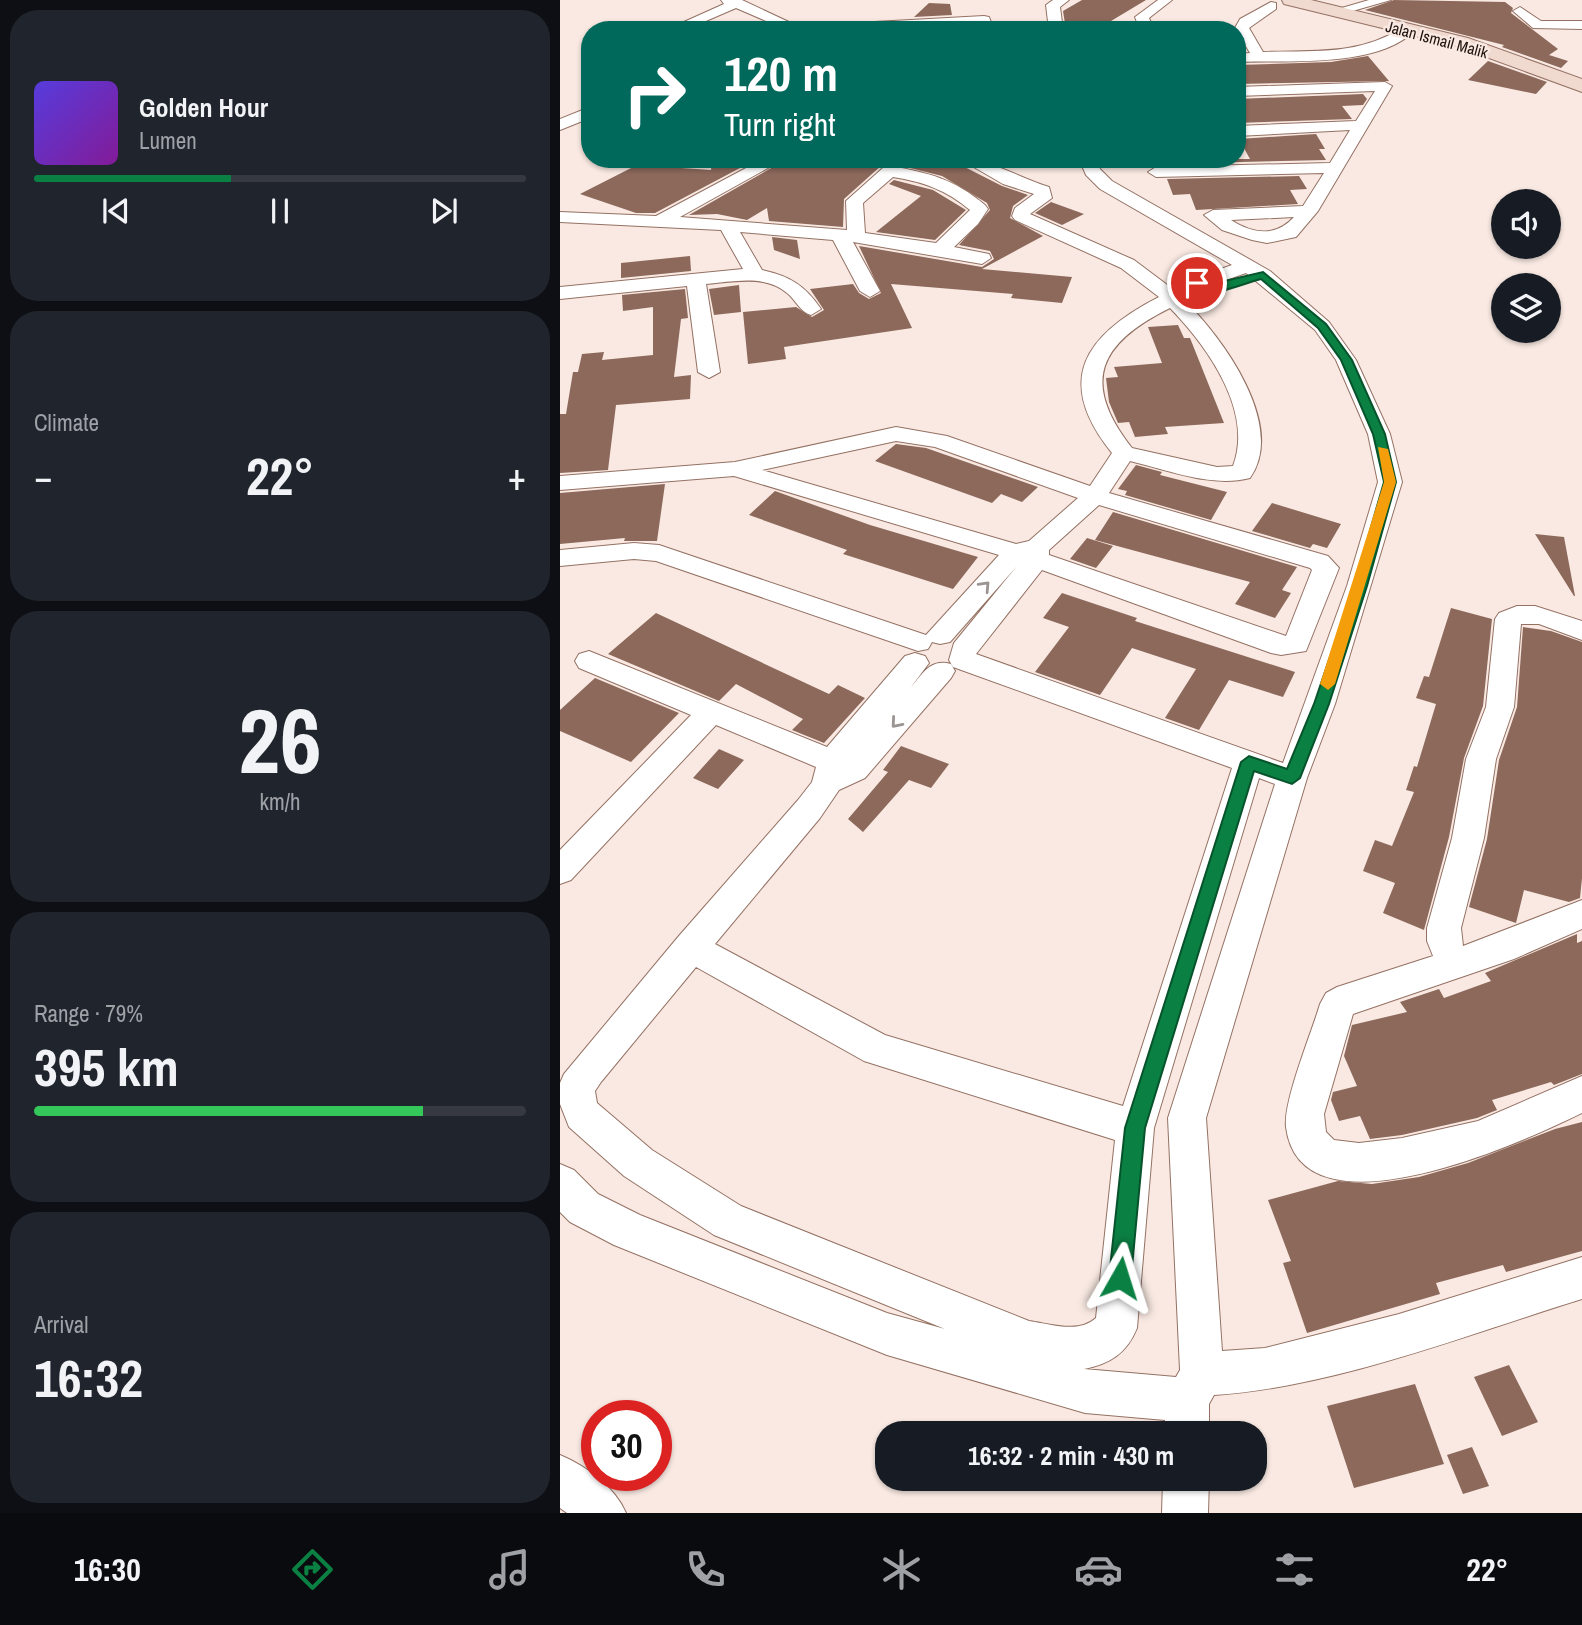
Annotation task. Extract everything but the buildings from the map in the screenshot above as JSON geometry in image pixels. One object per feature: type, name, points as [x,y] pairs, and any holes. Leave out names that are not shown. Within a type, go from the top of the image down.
[{"type":"main road","name":"Jalan Ismail Malik","points":[[1280,2],[1462,42],[1582,86]]},
{"type":"street","points":[[1144,21],[1142,17],[1166,0]]},
{"type":"street","points":[[1335,12],[1385,0]]},
{"type":"street","points":[[691,21],[732,1],[781,21]]},
{"type":"street","points":[[1246,21],[1280,2]]},
{"type":"street","points":[[1034,4],[1058,3],[1057,21]]},
{"type":"street","points":[[1520,11],[1538,25],[1582,25]]},
{"type":"street","points":[[768,21],[775,18]]},
{"type":"street","points":[[966,21],[984,21]]},
{"type":"street","points":[[1246,58],[1361,52],[1382,46],[1407,31]]},
{"type":"street","points":[[1246,36],[1259,57]]},
{"type":"street","points":[[1246,92],[1385,86],[1309,211]]},
{"type":"street","points":[[560,125],[581,116]]},
{"type":"street","points":[[1246,131],[1361,125]]},
{"type":"street","points":[[658,222],[759,168]]},
{"type":"street","points":[[986,168],[1009,180],[1043,191],[1043,198],[1021,212],[1021,216],[1134,268],[1181,294],[1242,396],[1250,433],[1246,468],[1242,473],[1217,474],[1124,453],[1099,419],[1092,384],[1092,363],[1100,347],[1113,333],[1181,294],[1209,290],[1256,271]]},
{"type":"street","points":[[1091,168],[1106,185],[1256,271],[1322,326],[1346,360],[1379,434],[1390,482],[1334,665],[1292,778],[1187,1118],[1192,1402]]},
{"type":"street","points":[[1156,172],[1335,168]]},
{"type":"street","points":[[870,291],[849,236],[855,201],[883,175],[898,170],[928,178],[958,191],[979,209],[972,220],[940,249]]},
{"type":"street","points":[[560,217],[849,236],[982,258]]},
{"type":"street","points":[[728,227],[751,264],[752,274]]},
{"type":"street","points":[[560,293],[752,274],[788,282],[802,293],[811,309]]},
{"type":"street","points":[[696,281],[709,372]]},
{"type":"street","points":[[560,483],[734,469],[896,435],[939,441],[1096,496],[1319,562],[1325,568],[1296,644],[1281,646],[1030,553],[734,469]]},
{"type":"street","points":[[1124,453],[1096,496],[1030,553],[837,772],[690,947],[581,1080],[576,1095],[582,1114],[638,1163],[728,1221],[1029,1342],[1074,1349],[1098,1345],[1115,1328],[1135,1128],[1249,762]]},
{"type":"street","points":[[560,558],[634,551],[659,553],[1292,778]]},
{"type":"street","points":[[1454,964],[1444,941],[1444,928],[1468,838],[1481,758],[1500,707],[1508,619],[1529,612],[1582,631]]},
{"type":"street","points":[[589,661],[713,710],[837,772]]},
{"type":"street","points":[[560,871],[713,710]]},
{"type":"street","points":[[1582,914],[1502,949],[1349,998],[1338,1004],[1305,1114],[1304,1130],[1314,1149],[1329,1159],[1383,1161],[1478,1140],[1582,1094]]},
{"type":"street","points":[[690,947],[877,1049],[1135,1128]]},
{"type":"street","points":[[560,1184],[584,1208],[628,1230],[887,1334],[1085,1391],[1192,1402],[1265,1370],[1399,1335],[1582,1278]]},
{"type":"street","points":[[560,1478],[603,1513]]},
{"type":"street","points":[[1185,1513],[1186,1491]]},
{"type":"slow traffic","points":[[1328,684],[1390,482],[1382,449]]},
{"type":"route","points":[[1120,1278],[1135,1128],[1249,762],[1292,778],[1321,704],[1360,586],[1390,482],[1379,434],[1346,360],[1322,326],[1263,275],[1209,290],[1190,290],[1191,286],[1197,283]]}]
